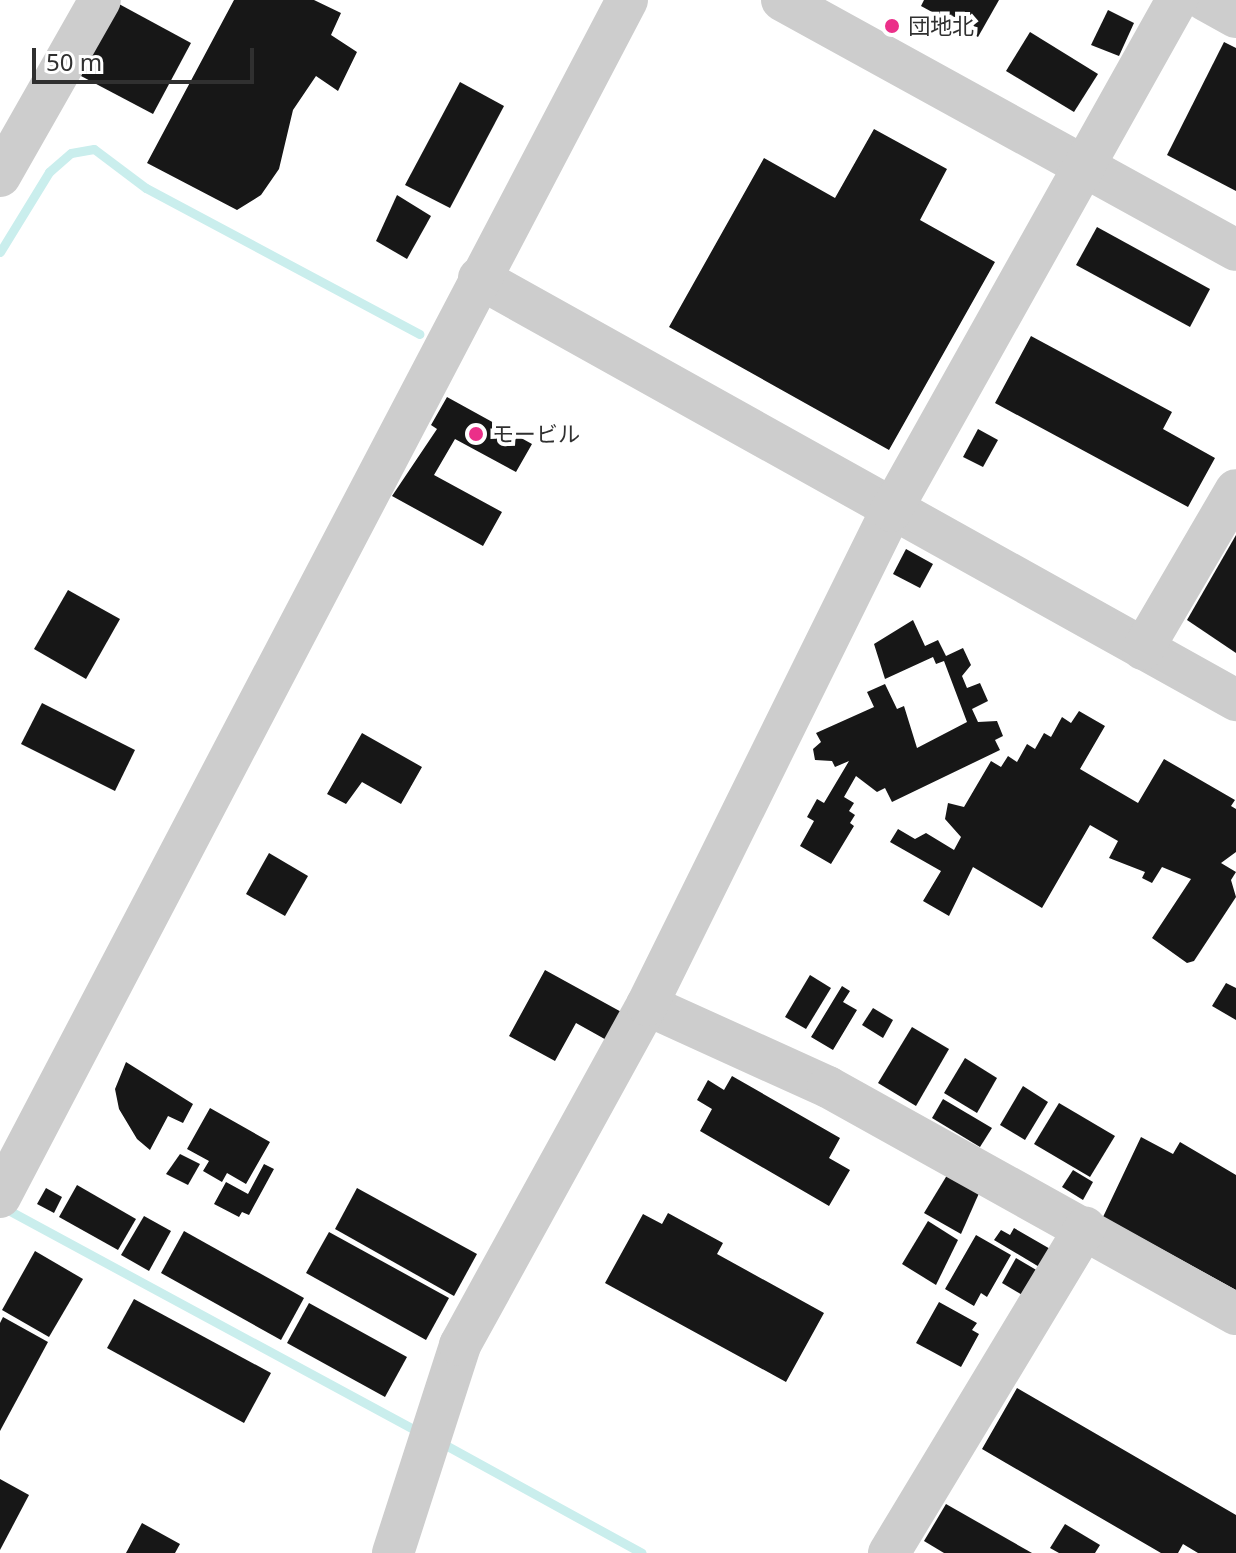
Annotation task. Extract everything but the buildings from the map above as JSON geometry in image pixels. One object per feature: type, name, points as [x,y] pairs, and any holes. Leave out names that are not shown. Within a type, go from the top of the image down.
[{"type":"street","points":[[0,176],[100,0]]},
{"type":"street","points":[[0,1197],[627,0]]},
{"type":"street","points":[[782,0],[1236,250]]},
{"type":"street","points":[[393,1553],[460,1345],[647,1005],[891,511],[1177,0]]},
{"type":"street","points":[[1205,0],[1236,17]]},
{"type":"street","points":[[479,278],[891,511],[1236,700]]},
{"type":"street","points":[[1143,649],[1236,490]]},
{"type":"street","points":[[647,1005],[828,1087],[1236,1314]]},
{"type":"street","points":[[889,1553],[1085,1228]]},
{"type":"waterway","points":[[0,252],[49,172],[71,153],[94,149],[146,188],[419,334]]},
{"type":"waterway","points":[[10,1211],[415,1430]]},
{"type":"waterway","points":[[440,1442],[642,1553]]},
{"type":"place","name":"団地北","points":[[892,26]]},
{"type":"place","name":"モービル","points":[[476,434]]}]
